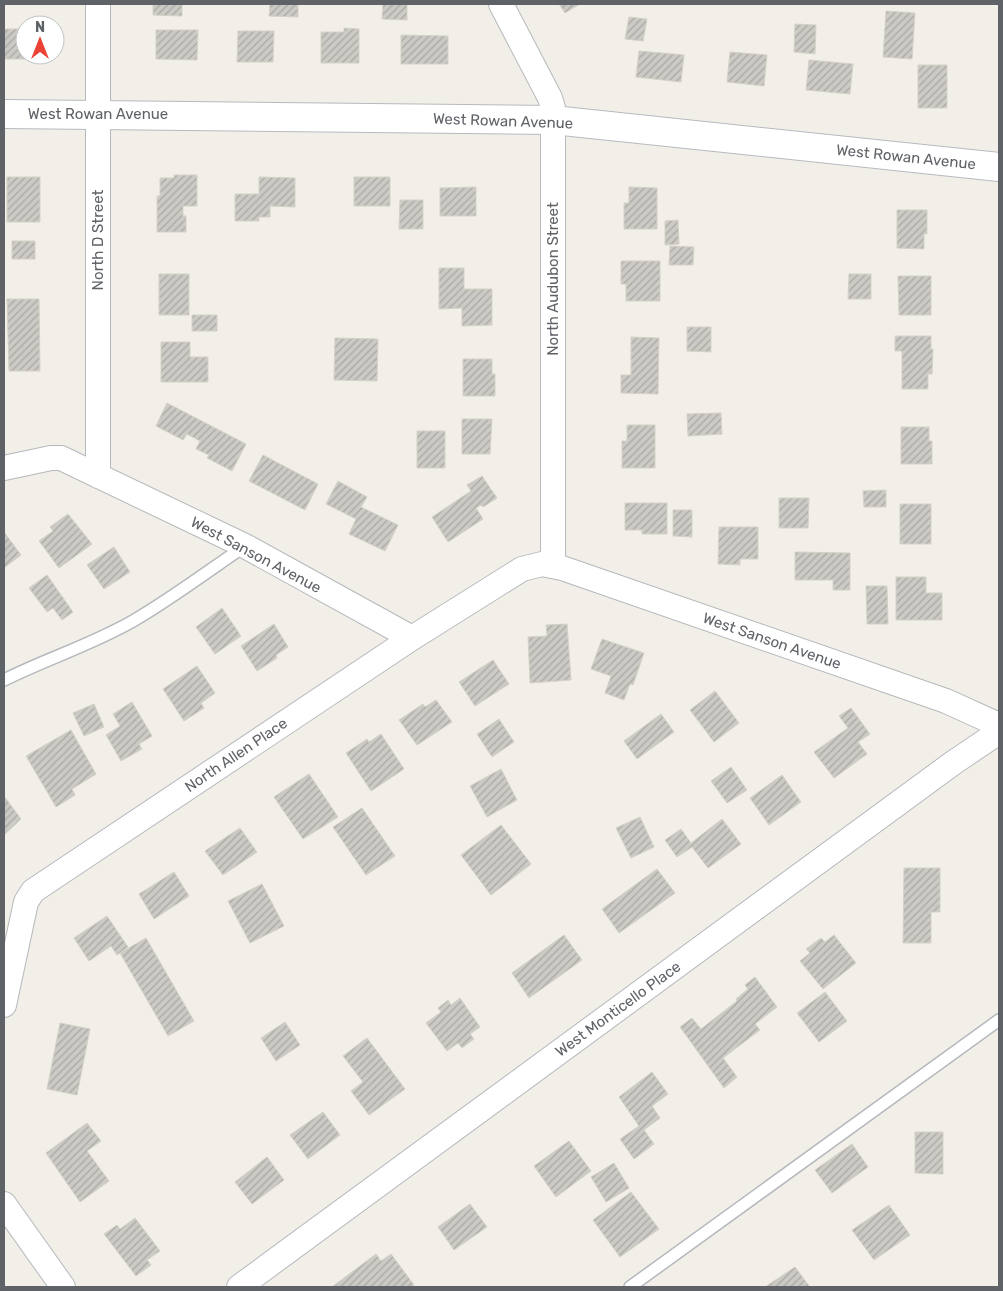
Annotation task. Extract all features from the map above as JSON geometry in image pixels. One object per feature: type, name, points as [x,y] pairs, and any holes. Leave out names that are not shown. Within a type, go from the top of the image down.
[{"type":"street","name":"North D Street","points":[[98,4],[98,476]]},
{"type":"street","name":"North Audubon Street","points":[[501,4],[550,98],[552,120],[547,565]]},
{"type":"street","name":"West Rowan Avenue","points":[[4,114],[552,120],[999,167]]},
{"type":"street","name":"West Sanson Avenue","points":[[4,468],[51,458],[61,458],[245,546],[412,638]]},
{"type":"street","name":"West Sanson Avenue","points":[[547,565],[946,701],[999,725]]},
{"type":"street","name":"North Allen Place","points":[[4,1004],[26,902],[33,891],[412,638],[522,569],[547,565]]},
{"type":"street","name":"West Monticello Place","points":[[238,1287],[945,769],[999,732]]},
{"type":"street","points":[[4,1204],[63,1287]]},
{"type":"lane","points":[[4,680],[96,640],[134,620],[245,546]]},
{"type":"lane","points":[[630,1287],[999,1020]]},
{"type":"building","points":[[153,4],[182,4],[182,16],[153,15]]},
{"type":"building","points":[[270,4],[298,4],[298,17],[269,16]]},
{"type":"building","points":[[383,4],[407,4],[407,20],[382,19]]},
{"type":"building","points":[[559,4],[580,4],[565,13]]},
{"type":"building","points":[[886,11],[915,13],[912,59],[883,57]]},
{"type":"building","points":[[629,17],[647,19],[643,41],[625,39]]},
{"type":"building","points":[[795,24],[816,25],[815,54],[794,52]]},
{"type":"building","points":[[344,28],[359,29],[359,63],[321,63],[321,32],[344,32]]},
{"type":"building","points":[[4,29],[15,29],[15,59],[4,59]]},
{"type":"building","points":[[156,30],[198,30],[197,60],[156,59]]},
{"type":"building","points":[[238,31],[274,31],[273,62],[237,62]]},
{"type":"building","points":[[401,35],[448,36],[448,64],[401,64]]},
{"type":"building","points":[[639,51],[684,55],[681,82],[636,77]]},
{"type":"building","points":[[730,52],[767,55],[764,86],[727,82]]},
{"type":"building","points":[[809,60],[853,64],[850,94],[806,90]]},
{"type":"building","points":[[918,65],[947,65],[947,108],[918,108]]},
{"type":"building","points":[[174,175],[197,175],[197,206],[183,206],[183,216],[186,216],[186,232],[157,232],[157,196],[160,196],[160,178],[174,178]]},
{"type":"building","points":[[7,177],[40,177],[40,222],[7,222]]},
{"type":"building","points":[[259,177],[295,178],[295,207],[270,206],[270,217],[259,217],[259,221],[235,221],[235,194],[259,194]]},
{"type":"building","points":[[354,177],[390,177],[390,206],[354,206]]},
{"type":"building","points":[[476,187],[476,216],[440,216],[440,188]]},
{"type":"building","points":[[629,187],[657,188],[657,229],[624,229],[624,203],[629,203]]},
{"type":"building","points":[[400,200],[423,200],[423,229],[399,229]]},
{"type":"building","points":[[897,210],[927,210],[927,234],[924,234],[924,249],[897,248]]},
{"type":"building","points":[[678,220],[679,244],[665,245],[665,221]]},
{"type":"building","points":[[12,241],[35,241],[35,259],[12,259]]},
{"type":"building","points":[[670,246],[694,247],[693,265],[669,265]]},
{"type":"building","points":[[621,261],[660,261],[660,301],[626,301],[626,284],[621,284]]},
{"type":"building","points":[[439,268],[464,268],[464,289],[492,289],[492,325],[462,326],[462,308],[439,309]]},
{"type":"building","points":[[159,274],[189,274],[189,315],[159,315]]},
{"type":"building","points":[[849,274],[871,274],[871,299],[848,299]]},
{"type":"building","points":[[898,276],[931,276],[931,315],[899,315]]},
{"type":"building","points":[[7,299],[39,299],[40,371],[9,371]]},
{"type":"building","points":[[192,315],[217,315],[217,331],[192,331]]},
{"type":"building","points":[[687,327],[711,327],[711,352],[687,351]]},
{"type":"building","points":[[895,336],[931,336],[931,349],[933,349],[932,374],[928,374],[928,389],[902,389],[902,351],[895,351]]},
{"type":"building","points":[[631,337],[659,338],[658,394],[621,393],[621,375],[631,375]]},
{"type":"building","points":[[335,338],[378,339],[377,381],[334,380]]},
{"type":"building","points":[[161,342],[190,342],[190,357],[208,357],[208,382],[161,382]]},
{"type":"building","points":[[463,359],[492,359],[492,374],[495,374],[495,396],[463,396]]},
{"type":"building","points":[[167,403],[246,444],[232,471],[207,458],[209,455],[196,449],[200,441],[187,434],[183,440],[156,426]]},
{"type":"building","points":[[721,413],[722,434],[688,436],[687,414]]},
{"type":"building","points":[[462,419],[492,419],[490,454],[462,454]]},
{"type":"building","points":[[627,425],[655,425],[655,468],[622,468],[622,441],[627,441]]},
{"type":"building","points":[[901,427],[929,427],[929,441],[932,441],[932,464],[901,464]]},
{"type":"building","points":[[417,431],[445,431],[445,468],[417,468]]},
{"type":"building","points":[[263,455],[318,484],[305,510],[249,481]]},
{"type":"building","points":[[482,476],[497,498],[483,507],[481,505],[476,508],[483,519],[448,542],[432,517],[471,491],[467,485]]},
{"type":"building","points":[[338,481],[367,497],[361,507],[398,525],[385,551],[349,534],[356,519],[326,504]]},
{"type":"building","points":[[886,490],[886,507],[864,507],[863,491]]},
{"type":"building","points":[[779,498],[809,498],[808,528],[779,528]]},
{"type":"building","points":[[625,503],[667,503],[667,534],[642,534],[642,530],[625,530]]},
{"type":"building","points":[[900,504],[931,504],[931,544],[900,544]]},
{"type":"building","points":[[673,510],[692,510],[692,537],[673,536]]},
{"type":"building","points":[[68,514],[92,544],[59,568],[39,541],[53,531],[50,527]]},
{"type":"building","points":[[719,527],[758,527],[758,559],[740,559],[740,565],[718,564]]},
{"type":"building","points":[[4,532],[21,555],[4,568]]},
{"type":"building","points":[[114,547],[130,572],[104,589],[87,565]]},
{"type":"building","points":[[795,552],[850,553],[850,590],[833,590],[833,580],[795,580]]},
{"type":"building","points":[[47,575],[73,612],[62,620],[53,608],[47,612],[29,588]]},
{"type":"building","points":[[896,577],[926,577],[926,593],[942,593],[942,620],[896,620]]},
{"type":"building","points":[[866,586],[887,586],[888,624],[867,624]]},
{"type":"building","points":[[222,608],[241,636],[215,654],[196,627]]},
{"type":"building","points":[[274,624],[288,647],[276,655],[277,658],[257,671],[241,646]]},
{"type":"building","points":[[567,624],[571,680],[530,683],[528,637],[547,636],[546,625]]},
{"type":"building","points":[[602,639],[644,653],[633,685],[630,684],[624,700],[605,693],[611,676],[591,669]]},
{"type":"building","points":[[493,660],[509,684],[475,706],[459,682]]},
{"type":"building","points":[[197,666],[215,693],[201,703],[204,708],[184,721],[163,689]]},
{"type":"building","points":[[715,691],[739,723],[714,742],[690,710]]},
{"type":"building","points":[[436,700],[452,722],[417,745],[399,720],[423,704],[425,707]]},
{"type":"building","points":[[132,702],[152,736],[139,744],[142,749],[121,761],[106,735],[120,726],[113,714]]},
{"type":"building","points":[[94,704],[104,727],[84,736],[73,713]]},
{"type":"building","points":[[851,708],[870,734],[858,742],[867,754],[834,778],[814,752],[848,728],[839,716]]},
{"type":"building","points":[[661,714],[674,732],[637,759],[624,741]]},
{"type":"building","points":[[499,719],[514,742],[492,757],[477,734]]},
{"type":"building","points":[[71,730],[96,774],[72,789],[75,795],[56,807],[26,756]]},
{"type":"building","points":[[381,734],[404,769],[371,791],[346,753],[367,739],[369,742]]},
{"type":"building","points":[[731,767],[747,790],[727,803],[711,781]]},
{"type":"building","points":[[501,769],[517,800],[487,817],[470,786]]},
{"type":"building","points":[[309,774],[338,817],[303,839],[274,797]]},
{"type":"building","points":[[782,775],[801,802],[769,825],[750,798]]},
{"type":"building","points":[[4,796],[21,819],[4,835]]},
{"type":"building","points":[[362,808],[395,856],[366,875],[333,827]]},
{"type":"building","points":[[640,817],[654,847],[631,858],[616,828]]},
{"type":"building","points":[[722,819],[741,844],[708,868],[692,847],[677,857],[665,840],[681,829],[691,843]]},
{"type":"building","points":[[501,825],[531,864],[491,895],[461,855]]},
{"type":"building","points":[[240,828],[257,852],[223,875],[205,851]]},
{"type":"building","points":[[904,868],[940,868],[940,912],[931,912],[931,943],[903,943]]},
{"type":"building","points":[[657,869],[675,893],[619,933],[602,909]]},
{"type":"building","points":[[174,872],[189,896],[154,919],[139,894]]},
{"type":"building","points":[[262,884],[284,926],[250,943],[228,901]]},
{"type":"building","points":[[107,916],[128,947],[117,955],[111,946],[89,961],[74,938]]},
{"type":"building","points":[[564,935],[582,960],[529,998],[512,973]]},
{"type":"building","points":[[834,935],[856,963],[823,989],[800,961],[810,953],[806,949],[821,938],[825,942]]},
{"type":"building","points":[[146,938],[194,1021],[168,1036],[120,953]]},
{"type":"building","points":[[755,977],[777,1007],[755,1024],[760,1030],[723,1058],[737,1077],[724,1088],[680,1027],[692,1018],[701,1029],[737,1001],[736,999],[748,989],[745,985]]},
{"type":"building","points":[[825,992],[847,1021],[819,1042],[797,1013]]},
{"type":"building","points":[[460,998],[480,1027],[470,1034],[474,1039],[462,1048],[458,1043],[447,1051],[426,1023],[441,1012],[438,1008],[448,1000],[451,1005]]},
{"type":"building","points":[[285,1022],[300,1045],[276,1061],[261,1038]]},
{"type":"building","points":[[60,1023],[90,1029],[77,1095],[47,1089]]},
{"type":"building","points":[[367,1038],[405,1089],[369,1115],[351,1091],[363,1082],[343,1056]]},
{"type":"building","points":[[652,1072],[668,1094],[652,1106],[660,1118],[644,1130],[654,1144],[634,1159],[620,1139],[639,1126],[619,1097]]},
{"type":"building","points":[[323,1112],[340,1135],[308,1159],[290,1135]]},
{"type":"building","points":[[87,1123],[101,1141],[87,1151],[109,1181],[80,1202],[46,1153]]},
{"type":"building","points":[[915,1132],[943,1132],[943,1174],[915,1173]]},
{"type":"building","points":[[569,1141],[591,1171],[556,1197],[534,1166]]},
{"type":"building","points":[[852,1144],[868,1167],[832,1193],[815,1170]]},
{"type":"building","points":[[267,1157],[284,1180],[252,1204],[235,1182]]},
{"type":"building","points":[[614,1163],[629,1188],[606,1202],[591,1177]]},
{"type":"building","points":[[631,1192],[659,1229],[620,1257],[593,1220]]},
{"type":"building","points":[[470,1204],[487,1227],[454,1250],[438,1227]]},
{"type":"building","points":[[889,1205],[910,1235],[874,1260],[852,1230]]},
{"type":"building","points":[[135,1218],[160,1251],[147,1260],[151,1265],[136,1276],[104,1234],[117,1225],[120,1229]]},
{"type":"building","points":[[376,1254],[381,1261],[391,1254],[414,1285],[411,1287],[332,1287]]},
{"type":"building","points":[[795,1267],[810,1287],[765,1287]]}]
